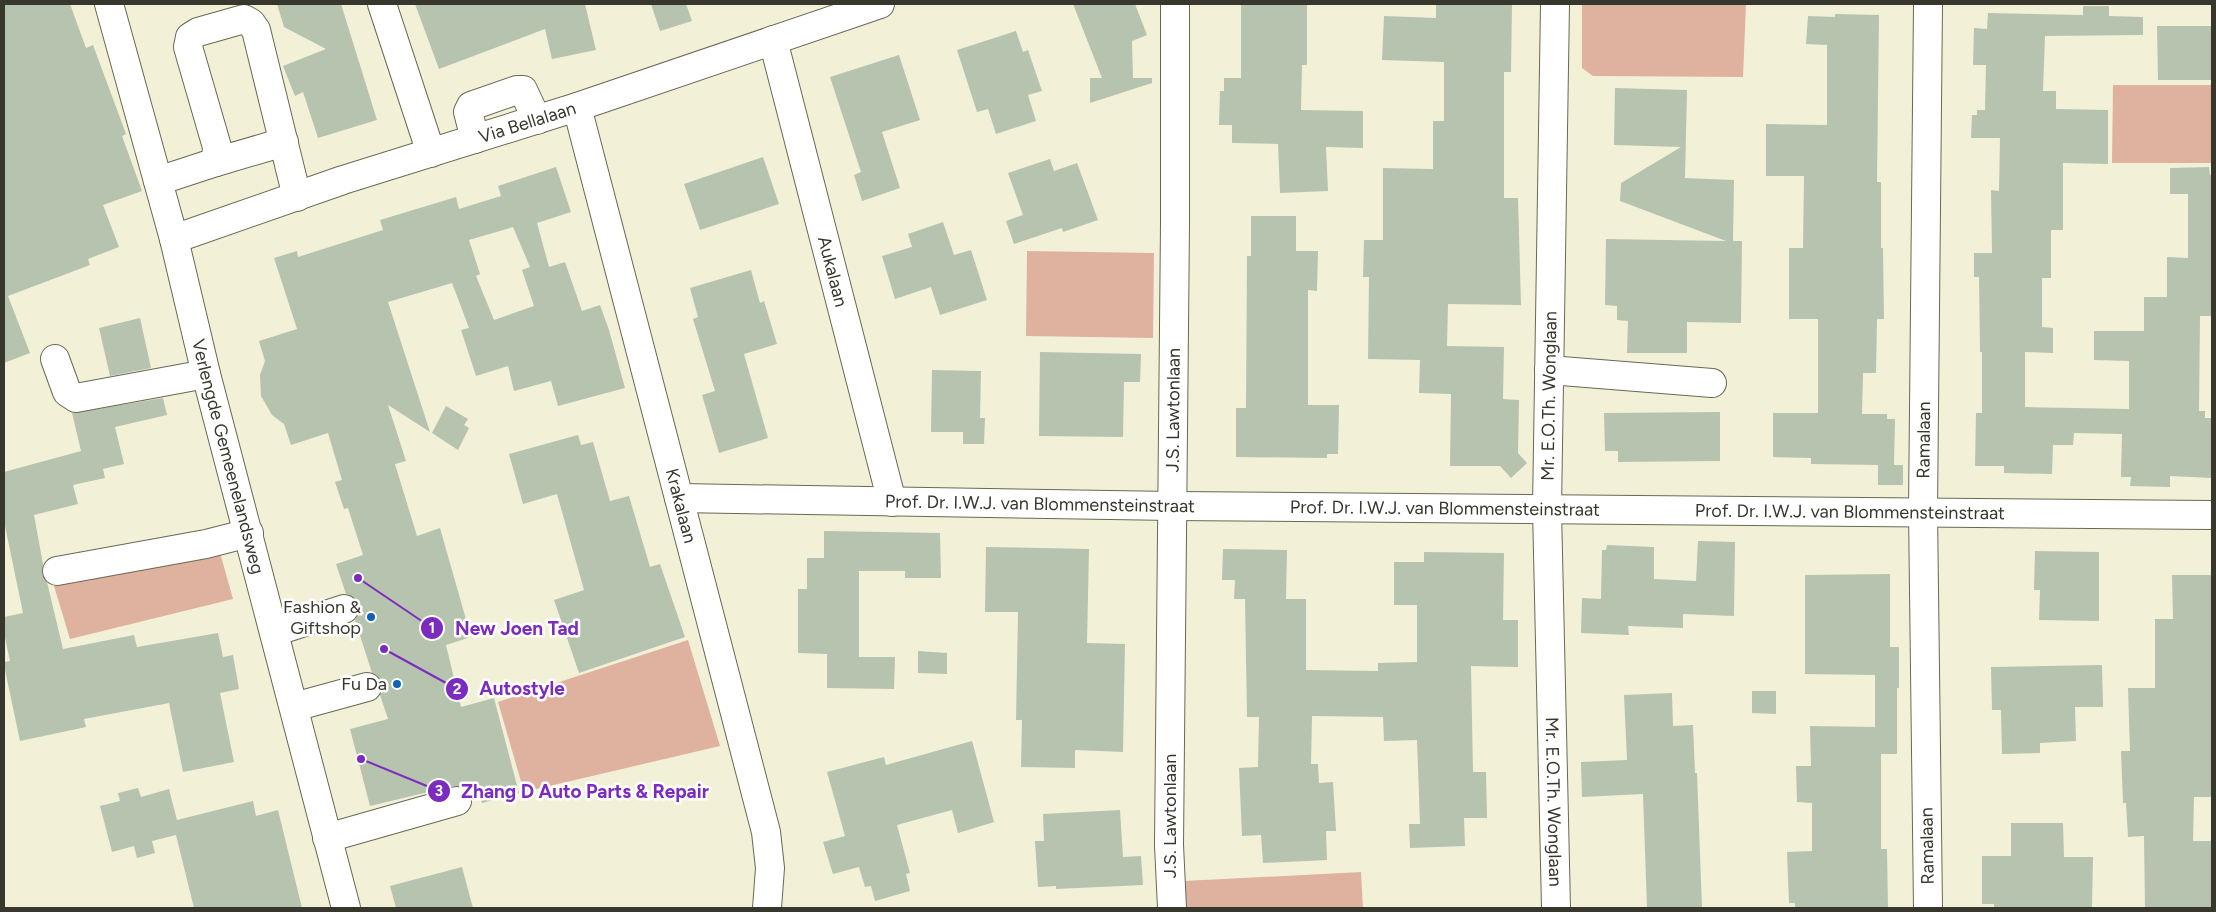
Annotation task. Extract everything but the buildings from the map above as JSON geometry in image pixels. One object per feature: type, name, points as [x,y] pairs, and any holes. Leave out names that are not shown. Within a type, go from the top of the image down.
[{"type":"street","name":"Verlengde Gemeenelandsweg","points":[[109,4],[174,240],[206,374],[346,908]]},
{"type":"street","points":[[382,4],[431,153]]},
{"type":"street","name":"Via Bellalaan","points":[[174,240],[297,197],[577,107],[880,4]]},
{"type":"street","name":"J.S. Lawtonlaan","points":[[1172,908],[1169,836],[1175,224],[1175,4]]},
{"type":"street","name":"Mr. E.O.Th. Wonglaan","points":[[1555,4],[1547,509],[1556,908]]},
{"type":"street","name":"Ramalaan","points":[[1928,4],[1923,511],[1928,908]]},
{"type":"street","points":[[216,162],[217,147],[188,47],[190,37],[198,32],[244,19],[251,23],[256,30],[297,197]]},
{"type":"street","name":"Aukalaan","points":[[773,40],[892,502]]},
{"type":"street","name":"Krakalaan","points":[[577,107],[766,832],[770,868],[767,908]]},
{"type":"street","points":[[158,181],[284,142]]},
{"type":"street","points":[[55,359],[67,392],[76,398],[206,374]]},
{"type":"street","points":[[1549,370],[1712,383]]},
{"type":"street","name":"Prof. Dr. I.W.J. van Blommensteinstraat","points":[[679,498],[1172,506],[2212,515]]},
{"type":"street","points":[[58,571],[206,544],[249,533]]},
{"type":"street","points":[[274,632],[344,609]]},
{"type":"street","points":[[294,707],[367,687]]},
{"type":"street","points":[[328,838],[457,801]]},
{"type":"shaded area","points":[[1582,4],[1746,4],[1743,77],[1593,76],[1582,68]]},
{"type":"shaded area","points":[[2113,85],[2212,85],[2212,163],[2112,163]]},
{"type":"shaded area","points":[[1027,251],[1154,253],[1153,338],[1026,336]]},
{"type":"shaded area","points":[[219,549],[233,599],[70,639],[54,586]]},
{"type":"shaded area","points":[[688,640],[720,746],[524,792],[498,702]]},
{"type":"shaded area","points":[[1361,872],[1363,908],[1186,908],[1184,881]]},
{"type":"place","name":"New Joen Tad","points":[[358,578]]},
{"type":"place","name":"Fashion & Giftshop","points":[[371,617]]},
{"type":"place","name":"Autostyle","points":[[384,649]]},
{"type":"place","name":"Fu Da","points":[[397,684]]},
{"type":"place","name":"Zhang D Auto Parts & Repair","points":[[361,759]]}]
